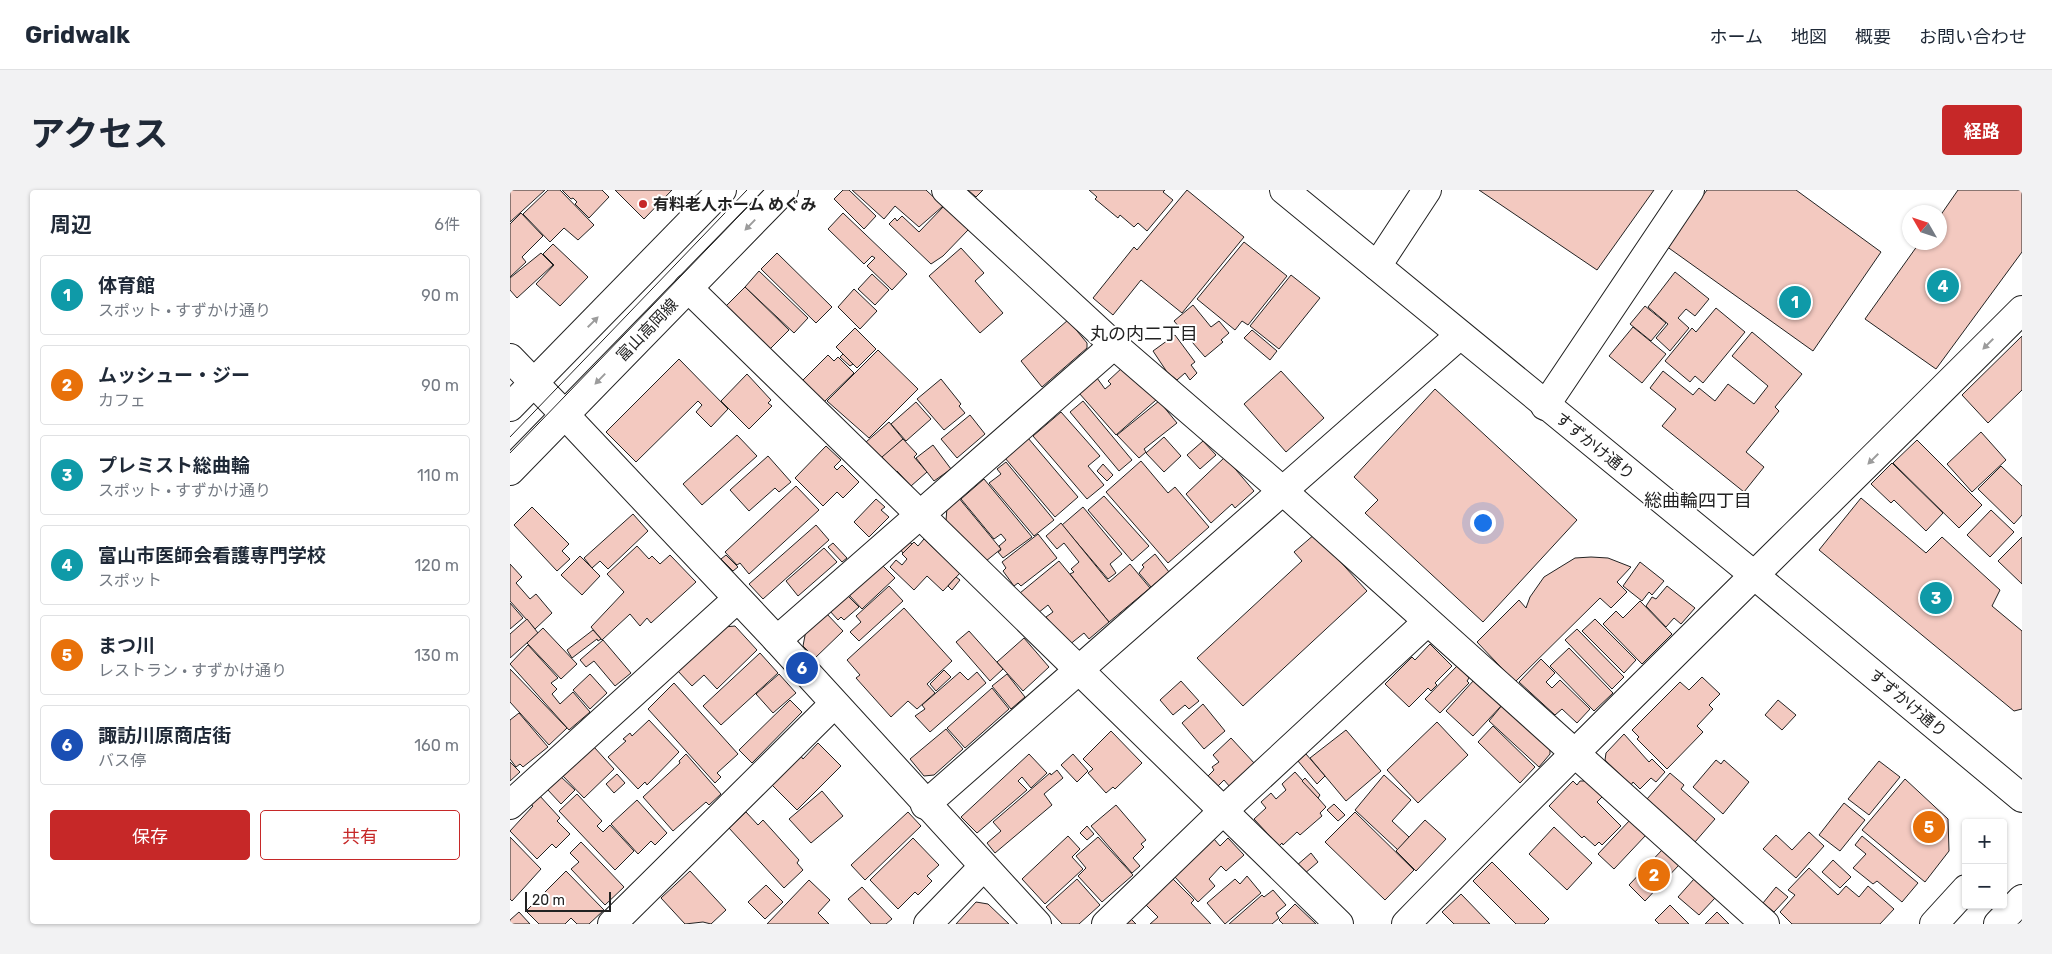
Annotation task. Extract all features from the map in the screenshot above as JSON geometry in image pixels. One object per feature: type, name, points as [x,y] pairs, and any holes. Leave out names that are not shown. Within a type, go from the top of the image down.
[{"type":"street","points":[[510,407],[722,190]]},
{"type":"street","name":"富山高岡線","points":[[510,471],[784,190]]},
{"type":"street","points":[[946,190],[1114,345],[1283,491],[1427,622],[1575,751],[1765,924]]},
{"type":"street","name":"すずかけ通り","points":[[1284,190],[1754,575],[2022,798]]},
{"type":"street","points":[[1377,266],[1427,190]]},
{"type":"street","points":[[1546,406],[1690,190]]},
{"type":"street","points":[[688,288],[1339,924]]},
{"type":"street","points":[[1406,924],[1575,751],[2022,310]]},
{"type":"street","points":[[925,805],[1460,335]]},
{"type":"street","points":[[776,640],[1114,345]]},
{"type":"street","points":[[510,358],[776,640],[925,805],[1037,924]]},
{"type":"street","points":[[510,805],[737,599]]},
{"type":"street","points":[[1106,924],[1223,811],[1427,622]]},
{"type":"street","points":[[612,924],[834,704]]},
{"type":"street","points":[[928,924],[983,867]]},
{"type":"street","points":[[1934,924],[1962,893]]},
{"type":"building","points":[[510,190],[545,190],[510,222]]},
{"type":"building","points":[[548,190],[560,190],[594,225],[578,240],[564,228],[550,242],[523,214]]},
{"type":"building","points":[[562,190],[602,190],[609,197],[589,218],[575,204],[577,202]]},
{"type":"building","name":"有料老人ホーム めぐみ","points":[[615,190],[672,190],[644,219]]},
{"type":"building","points":[[843,190],[849,190],[876,216],[864,229],[834,199]]},
{"type":"building","points":[[852,190],[926,190],[943,206],[919,227],[895,206],[884,219]]},
{"type":"building","points":[[968,190],[983,190],[976,197]]},
{"type":"building","points":[[1089,190],[1165,190],[1163,192],[1173,200],[1147,231],[1138,223],[1134,227],[1120,215],[1118,218],[1095,199],[1097,197]]},
{"type":"building","points":[[1187,190],[1244,237],[1182,313],[1141,280],[1113,315],[1093,298],[1134,247],[1137,250]]},
{"type":"building","points":[[1479,190],[1654,190],[1597,270]]},
{"type":"building","points":[[1707,190],[1796,190],[1881,252],[1813,351],[1666,246]]},
{"type":"building","points":[[1958,190],[2022,190],[2022,252],[1936,369],[1865,319],[1914,250],[1947,250],[1947,206]]},
{"type":"building","points":[[944,206],[968,230],[943,256],[931,264],[889,224],[895,218],[897,221],[902,216],[919,232]]},
{"type":"building","points":[[521,213],[543,236],[522,257],[526,262],[510,277],[510,224]]},
{"type":"building","points":[[843,213],[907,274],[892,290],[867,266],[875,258],[872,256],[864,264],[828,229]]},
{"type":"building","points":[[1244,242],[1287,276],[1248,325],[1242,321],[1235,330],[1197,299]]},
{"type":"building","points":[[553,244],[588,277],[560,306],[536,284],[554,265],[543,254]]},
{"type":"building","points":[[961,248],[984,273],[975,281],[1003,313],[980,333],[929,276]]},
{"type":"building","points":[[541,253],[553,265],[517,298],[510,290],[510,278]]},
{"type":"building","points":[[777,253],[832,307],[816,323],[761,269]]},
{"type":"building","points":[[759,271],[808,318],[794,333],[745,287]]},
{"type":"building","points":[[1675,272],[1709,299],[1695,316],[1686,309],[1678,318],[1689,328],[1670,351],[1656,338],[1668,324],[1648,307]]},
{"type":"building","points":[[872,274],[889,290],[875,305],[858,289]]},
{"type":"building","points":[[1291,275],[1320,298],[1279,349],[1250,326]]},
{"type":"building","points":[[745,287],[789,330],[770,349],[726,306]]},
{"type":"building","points":[[854,289],[877,311],[860,329],[838,307]]},
{"type":"building","points":[[1193,305],[1211,327],[1219,321],[1229,333],[1221,340],[1223,342],[1205,357],[1174,321]]},
{"type":"building","points":[[1645,306],[1666,323],[1651,341],[1630,324]]},
{"type":"building","points":[[1716,308],[1745,332],[1703,383],[1695,376],[1690,382],[1665,361],[1692,328],[1696,332]]},
{"type":"building","points":[[1068,320],[1087,343],[1087,348],[1042,387],[1021,361]]},
{"type":"building","points":[[1633,327],[1666,354],[1642,383],[1609,356]]},
{"type":"building","points":[[855,328],[876,349],[857,368],[836,347]]},
{"type":"building","points":[[1252,330],[1277,351],[1270,360],[1244,338]]},
{"type":"building","points":[[1752,332],[1802,374],[1775,407],[1779,411],[1746,452],[1764,467],[1744,492],[1662,426],[1676,409],[1650,388],[1663,371],[1693,395],[1699,388],[1715,401],[1728,384],[1754,404],[1768,386],[1732,356]]},
{"type":"building","points":[[1175,335],[1195,362],[1191,365],[1197,373],[1190,380],[1185,373],[1177,380],[1167,372],[1153,351]]},
{"type":"building","points":[[2022,336],[2022,390],[1988,423],[1962,395]]},
{"type":"building","points":[[878,350],[918,389],[869,438],[827,401]]},
{"type":"building","points":[[843,354],[853,364],[850,366],[840,357]]},
{"type":"building","points":[[828,355],[834,361],[838,357],[854,373],[824,402],[803,380]]},
{"type":"building","points":[[679,359],[728,409],[711,427],[696,412],[702,405],[698,401],[636,462],[606,432]]},
{"type":"building","points":[[1123,367],[1156,400],[1116,435],[1079,393],[1097,378],[1105,389],[1111,384],[1108,381]]},
{"type":"building","points":[[1281,371],[1324,418],[1286,452],[1244,404]]},
{"type":"building","points":[[747,374],[771,400],[768,403],[772,406],[749,429],[721,401]]},
{"type":"building","points":[[941,379],[961,404],[959,406],[965,413],[944,430],[917,399]]},
{"type":"building","points":[[1435,389],[1577,520],[1483,622],[1365,513],[1378,500],[1354,477]]},
{"type":"building","points":[[1083,401],[1132,460],[1119,471],[1070,412]]},
{"type":"building","points":[[1159,401],[1177,423],[1144,449],[1146,452],[1139,458],[1117,435]]},
{"type":"building","points":[[916,402],[931,419],[906,441],[891,424]]},
{"type":"building","points":[[1061,412],[1100,456],[1088,466],[1104,485],[1087,499],[1033,436]]},
{"type":"building","points":[[970,415],[985,434],[957,458],[941,439]]},
{"type":"building","points":[[889,422],[903,439],[881,459],[866,442]]},
{"type":"building","points":[[1981,432],[2006,460],[1972,492],[1947,464]]},
{"type":"building","points":[[737,435],[757,456],[702,505],[683,484]]},
{"type":"building","points":[[1164,437],[1181,456],[1164,472],[1146,453]]},
{"type":"building","points":[[1028,438],[1078,497],[1055,517],[1005,458]]},
{"type":"building","points":[[903,439],[917,454],[914,457],[927,472],[911,486],[897,471],[895,473],[882,457]]},
{"type":"building","points":[[1917,440],[1982,505],[1959,528],[1893,463]]},
{"type":"building","points":[[1203,441],[1216,455],[1200,469],[1187,455]]},
{"type":"building","points":[[933,445],[951,469],[934,481],[916,458]]},
{"type":"building","points":[[826,446],[841,460],[834,467],[837,470],[842,465],[859,482],[843,498],[837,492],[823,506],[795,478]]},
{"type":"building","points":[[768,456],[791,482],[779,492],[775,488],[749,511],[730,490]]},
{"type":"building","points":[[1225,457],[1254,491],[1235,508],[1232,504],[1211,523],[1186,494]]},
{"type":"building","points":[[1141,461],[1168,493],[1175,487],[1209,527],[1168,563],[1106,492]]},
{"type":"building","points":[[1006,462],[1054,520],[1034,536],[989,483],[1001,474],[997,469]]},
{"type":"building","points":[[1892,463],[1943,513],[1926,531],[1894,500],[1891,503],[1871,484]]},
{"type":"building","points":[[1103,464],[1113,475],[1107,481],[1097,471]]},
{"type":"building","points":[[2001,466],[2022,486],[2022,515],[2014,524],[1978,489]]},
{"type":"building","points":[[984,479],[1032,537],[1003,558],[998,552],[1001,550],[999,546],[1006,540],[1001,534],[994,539],[961,499]]},
{"type":"building","points":[[796,486],[819,510],[749,574],[740,563],[737,565],[725,552]]},
{"type":"building","points":[[1104,496],[1149,546],[1132,561],[1088,510]]},
{"type":"building","points":[[958,497],[1001,549],[986,561],[946,521],[947,507]]},
{"type":"building","points":[[1861,498],[1926,553],[1942,537],[2000,590],[1992,606],[2022,631],[2022,709],[2014,711],[1819,550]]},
{"type":"building","points":[[876,499],[885,507],[881,510],[889,517],[869,537],[854,522]]},
{"type":"building","points":[[532,507],[569,544],[562,551],[570,559],[557,571],[514,525]]},
{"type":"building","points":[[1083,507],[1122,554],[1110,564],[1116,573],[1108,579],[1062,525]]},
{"type":"building","points":[[1991,510],[2014,532],[1990,557],[1967,535]]},
{"type":"building","points":[[633,514],[648,531],[608,569],[600,561],[592,568],[584,558]]},
{"type":"building","points":[[1061,523],[1109,582],[1130,564],[1150,588],[1109,622],[1070,574],[1074,572],[1071,569],[1079,562],[1064,543],[1057,549],[1046,536]]},
{"type":"building","points":[[816,525],[829,540],[763,599],[749,584]]},
{"type":"building","points":[[1038,534],[1057,558],[1021,586],[1018,583],[1014,586],[1003,571],[1006,568],[1002,562]]},
{"type":"building","points":[[1315,534],[1367,591],[1243,706],[1197,658],[1302,561],[1294,552]]},
{"type":"building","points":[[2022,537],[2022,584],[1998,561]]},
{"type":"building","points":[[924,539],[960,573],[943,591],[927,576],[914,590],[890,567],[896,560],[902,565],[907,559],[902,554],[914,542],[918,546]]},
{"type":"building","points":[[908,541],[912,544],[903,553],[900,549]]},
{"type":"building","points":[[833,543],[847,558],[842,562],[828,547]]},
{"type":"building","points":[[637,546],[649,559],[652,556],[660,564],[670,555],[696,582],[651,623],[647,618],[640,626],[630,614],[602,640],[591,627],[624,592],[607,574]]},
{"type":"building","points":[[824,548],[837,562],[798,596],[786,581]]},
{"type":"building","points":[[1155,554],[1169,572],[1151,587],[1139,573],[1144,567],[1142,565]]},
{"type":"building","points":[[726,555],[738,567],[733,571],[721,559]]},
{"type":"building","points":[[580,556],[600,576],[582,595],[561,575]]},
{"type":"building","points":[[1575,558],[1608,558],[1631,567],[1617,582],[1627,592],[1611,608],[1600,598],[1515,682],[1477,642],[1519,600],[1526,608],[1530,597],[1544,577]]},
{"type":"building","points":[[1059,561],[1109,622],[1089,639],[1084,633],[1069,645],[1046,617],[1053,612],[1048,605],[1038,613],[1020,593]]},
{"type":"building","points":[[1640,562],[1664,581],[1652,595],[1649,592],[1642,601],[1623,586]]},
{"type":"building","points":[[510,564],[522,577],[516,583],[530,599],[536,594],[552,613],[535,629],[510,601]]},
{"type":"building","points":[[881,564],[895,578],[862,609],[848,594]]},
{"type":"building","points":[[956,577],[960,580],[952,590],[948,586]]},
{"type":"building","points":[[889,586],[903,601],[859,641],[850,632],[861,622],[856,616]]},
{"type":"building","points":[[1667,586],[1695,608],[1681,624],[1674,618],[1666,627],[1646,606],[1652,597],[1656,599]]},
{"type":"building","points":[[846,594],[859,607],[844,620],[841,617],[838,620],[829,610]]},
{"type":"building","points":[[1640,601],[1672,634],[1642,664],[1603,624],[1616,611],[1623,618]]},
{"type":"building","points":[[510,603],[523,618],[510,629]]},
{"type":"building","points":[[904,608],[952,661],[927,684],[935,693],[917,709],[908,701],[891,717],[856,678],[860,675],[847,660]]},
{"type":"building","points":[[826,613],[843,631],[815,658],[803,646],[806,630]]},
{"type":"building","points":[[527,619],[538,633],[510,658],[510,634]]},
{"type":"building","points":[[1595,619],[1636,660],[1624,673],[1582,631]]},
{"type":"building","points":[[735,626],[757,650],[717,689],[704,675],[692,686],[677,670],[724,627]]},
{"type":"building","points":[[543,628],[577,664],[561,679],[527,643]]},
{"type":"building","points":[[1577,629],[1624,677],[1612,689],[1565,640]]},
{"type":"building","points":[[593,630],[601,639],[598,641],[597,639],[572,658],[567,650]]},
{"type":"building","points":[[969,631],[1003,669],[990,681],[956,642]]},
{"type":"building","points":[[1024,638],[1049,667],[1023,691],[997,662]]},
{"type":"building","points":[[603,640],[631,673],[615,686],[594,661],[586,667],[580,660]]},
{"type":"building","points":[[1430,644],[1452,666],[1435,683],[1437,685],[1431,691],[1428,688],[1409,707],[1385,684],[1412,657],[1415,660]]},
{"type":"building","points":[[528,645],[558,678],[551,683],[557,689],[552,694],[560,704],[573,692],[590,712],[569,730],[510,664]]},
{"type":"building","points":[[1569,648],[1613,693],[1594,711],[1550,666]]},
{"type":"building","points":[[760,653],[778,673],[721,725],[703,706]]},
{"type":"building","points":[[1541,659],[1555,673],[1546,682],[1552,688],[1560,680],[1590,709],[1577,723],[1562,709],[1555,715],[1519,682]]},
{"type":"building","points":[[1457,666],[1469,678],[1467,681],[1469,683],[1440,713],[1425,699]]},
{"type":"building","points":[[510,669],[567,728],[549,745],[510,702]]},
{"type":"building","points":[[944,670],[951,677],[936,691],[930,684]]},
{"type":"building","points":[[960,672],[968,680],[977,672],[986,683],[930,732],[915,716],[925,709],[922,705]]},
{"type":"building","points":[[590,674],[607,693],[590,709],[573,690]]},
{"type":"building","points":[[779,674],[796,693],[773,713],[756,694]]},
{"type":"building","points":[[1007,674],[1025,697],[1011,709],[992,686]]},
{"type":"building","points":[[1702,677],[1720,694],[1709,705],[1713,709],[1697,726],[1703,732],[1667,769],[1637,739],[1639,737],[1632,730],[1680,682],[1689,690]]},
{"type":"building","points":[[1474,680],[1502,705],[1473,736],[1446,711]]},
{"type":"building","points":[[1181,681],[1199,701],[1189,709],[1185,705],[1173,715],[1160,700]]},
{"type":"building","points":[[674,683],[738,754],[717,773],[721,777],[715,783],[648,709]]},
{"type":"building","points":[[992,688],[1009,709],[965,748],[947,728]]},
{"type":"building","points":[[790,700],[802,712],[752,763],[739,750]]},
{"type":"building","points":[[1778,700],[1796,715],[1782,730],[1765,715]]},
{"type":"building","points":[[1203,704],[1225,731],[1204,749],[1182,723]]},
{"type":"building","points":[[1503,704],[1550,747],[1550,754],[1539,767],[1489,721]]},
{"type":"building","points":[[519,713],[548,747],[523,767],[520,764],[516,767],[510,759],[510,720]]},
{"type":"building","points":[[649,720],[679,752],[647,785],[645,782],[638,789],[608,757],[626,741],[623,739],[630,733],[632,736]]},
{"type":"building","points":[[1437,722],[1468,755],[1418,803],[1387,770]]},
{"type":"building","points":[[1493,726],[1535,767],[1520,783],[1478,742]]},
{"type":"building","points":[[946,729],[963,749],[934,775],[924,776],[910,759]]},
{"type":"building","points":[[1346,730],[1381,771],[1346,801],[1310,758]]},
{"type":"building","points":[[1111,731],[1142,763],[1115,789],[1113,787],[1106,793],[1088,773],[1093,769],[1083,759]]},
{"type":"building","points":[[1624,734],[1649,762],[1652,759],[1665,772],[1656,782],[1651,778],[1640,789],[1633,782],[1631,785],[1605,760],[1606,753]]},
{"type":"building","points":[[1231,738],[1255,764],[1230,787],[1224,780],[1217,787],[1208,776],[1214,770],[1212,767],[1219,762],[1213,755]]},
{"type":"building","points":[[818,743],[841,766],[797,810],[772,785],[800,755],[803,759]]},
{"type":"building","points":[[594,747],[614,769],[584,798],[563,776]]},
{"type":"building","points":[[686,754],[721,794],[709,805],[706,802],[673,831],[643,797],[680,763],[679,761]]},
{"type":"building","points":[[1029,754],[1047,773],[1031,788],[1022,777],[1018,781],[1027,790],[977,833],[961,817]]},
{"type":"building","points":[[1073,754],[1088,771],[1077,782],[1061,765]]},
{"type":"building","points":[[1306,754],[1325,776],[1317,784],[1298,761]]},
{"type":"building","points":[[1716,760],[1721,764],[1724,760],[1749,782],[1723,814],[1693,787]]},
{"type":"building","points":[[1879,761],[1900,777],[1869,815],[1848,799]]},
{"type":"building","points":[[510,762],[520,772],[510,781]]},
{"type":"building","points":[[1057,770],[1063,778],[1044,794],[1052,805],[995,853],[987,843],[1001,831],[993,822],[1050,773],[1051,775]]},
{"type":"building","points":[[1295,772],[1326,807],[1320,813],[1322,816],[1300,835],[1297,832],[1283,845],[1282,843],[1279,846],[1254,819],[1266,808],[1261,802],[1271,793],[1276,799],[1286,790],[1282,784]]},
{"type":"building","points":[[1670,773],[1684,785],[1681,789],[1715,819],[1695,842],[1647,799]]},
{"type":"building","points":[[617,774],[625,783],[614,793],[606,784]]},
{"type":"building","points":[[1384,775],[1411,800],[1392,821],[1409,837],[1398,850],[1355,810]]},
{"type":"building","points":[[560,776],[575,790],[561,804],[547,789]]},
{"type":"building","points":[[1305,778],[1320,795],[1318,798],[1302,781]]},
{"type":"building","points":[[1905,779],[1948,819],[1949,851],[1925,882],[1862,830]]},
{"type":"building","points":[[1573,781],[1577,785],[1580,781],[1588,781],[1603,796],[1597,802],[1621,826],[1602,845],[1599,842],[1595,846],[1584,836],[1582,838],[1549,806]]},
{"type":"building","points":[[822,791],[843,816],[811,843],[789,819]]},
{"type":"building","points":[[577,794],[602,821],[597,826],[603,832],[610,825],[634,851],[615,870],[559,811]]},
{"type":"building","points":[[539,795],[560,818],[557,821],[570,834],[556,848],[552,844],[537,859],[510,831],[533,806],[530,804]]},
{"type":"building","points":[[637,800],[667,833],[655,845],[651,841],[638,854],[611,824]]},
{"type":"building","points":[[1844,803],[1865,820],[1840,851],[1819,835]]},
{"type":"building","points":[[1334,804],[1345,815],[1338,821],[1327,810]]},
{"type":"building","points":[[1116,805],[1146,840],[1141,844],[1144,847],[1133,858],[1140,866],[1132,873],[1091,826]]},
{"type":"building","points":[[746,812],[758,825],[763,820],[799,860],[797,863],[803,870],[784,888],[729,828]]},
{"type":"building","points":[[908,812],[921,826],[865,880],[851,865]]},
{"type":"building","points":[[1355,812],[1414,870],[1385,900],[1325,842]]},
{"type":"building","points":[[1425,820],[1446,839],[1416,871],[1396,851]]},
{"type":"building","points":[[1630,820],[1646,835],[1614,869],[1598,854]]},
{"type":"building","points":[[1087,826],[1094,834],[1087,840],[1080,833]]},
{"type":"building","points":[[1554,827],[1592,863],[1567,890],[1529,854]]},
{"type":"building","points":[[1809,832],[1824,846],[1796,878],[1763,849],[1776,835],[1792,850]]},
{"type":"building","points":[[1068,836],[1080,849],[1072,857],[1083,869],[1045,904],[1022,879]]},
{"type":"building","points":[[1862,836],[1918,883],[1902,902],[1877,881],[1873,884],[1853,868],[1866,854],[1855,845]]},
{"type":"building","points":[[510,837],[541,869],[512,901],[510,899]]},
{"type":"building","points":[[1098,837],[1133,875],[1102,902],[1078,876],[1086,868],[1076,856]]},
{"type":"building","points":[[913,838],[939,865],[927,876],[932,881],[918,895],[915,892],[898,909],[870,880]]},
{"type":"building","points":[[1228,838],[1244,855],[1226,871],[1221,866],[1209,879],[1215,886],[1198,902],[1174,876],[1214,839],[1220,846]]},
{"type":"building","points":[[581,842],[624,887],[605,905],[571,869],[579,862],[570,853]]},
{"type":"building","points":[[1662,850],[1679,865],[1645,901],[1629,885]]},
{"type":"building","points":[[1311,853],[1318,862],[1304,874],[1296,866]]},
{"type":"building","points":[[1833,860],[1851,877],[1840,888],[1822,872]]},
{"type":"building","points":[[1492,862],[1549,919],[1544,924],[1516,924],[1473,881]]},
{"type":"building","points":[[1809,868],[1838,895],[1846,886],[1859,897],[1868,886],[1894,909],[1880,924],[1792,924],[1780,912],[1795,895],[1788,890]]},
{"type":"building","points":[[566,871],[604,910],[589,924],[577,924],[571,918],[565,924],[539,924],[526,911]]},
{"type":"building","points":[[690,871],[726,910],[711,924],[703,922],[685,924],[661,898]]},
{"type":"building","points":[[1247,876],[1261,893],[1225,924],[1207,903],[1235,879],[1240,884]]},
{"type":"building","points":[[1172,878],[1194,900],[1191,903],[1211,924],[1150,924],[1158,917],[1145,904]]},
{"type":"building","points":[[1077,879],[1100,905],[1079,924],[1062,924],[1046,907]]},
{"type":"building","points":[[1694,879],[1715,898],[1699,915],[1678,897]]},
{"type":"building","points":[[809,880],[830,900],[818,913],[829,924],[767,924]]},
{"type":"building","points":[[766,885],[783,902],[765,919],[748,902]]},
{"type":"building","points":[[862,887],[892,919],[886,924],[871,924],[848,899]]},
{"type":"building","points":[[1776,887],[1788,897],[1774,912],[1763,903]]},
{"type":"building","points":[[1273,890],[1286,905],[1276,913],[1279,918],[1272,924],[1229,924],[1262,895],[1264,897]]},
{"type":"building","points":[[1461,894],[1490,924],[1454,924],[1442,912]]},
{"type":"building","points":[[976,902],[988,904],[1009,924],[956,924]]},
{"type":"building","points":[[1295,904],[1316,924],[1283,924],[1279,920]]},
{"type":"building","points":[[1670,905],[1689,924],[1659,924],[1655,920]]},
{"type":"building","points":[[519,912],[530,924],[510,924],[510,920]]},
{"type":"building","points":[[1717,912],[1729,924],[1705,924]]},
{"type":"building","points":[[1130,918],[1136,924],[1123,924]]},
{"type":"tram line","points":[[510,437],[747,190]]},
{"type":"tram line","points":[[510,453],[764,190]]},
{"type":"place","name":"有料老人ホーム めぐみ","points":[[643,204]]},
{"type":"place","name":"富山市医師会看護専門学校","points":[[1943,286]]},
{"type":"place","name":"体育館","points":[[1795,302]]},
{"type":"place","name":"プレミスト総曲輪","points":[[1936,598]]},
{"type":"place","name":"諏訪川原商店街","points":[[802,668]]},
{"type":"place","name":"まつ川","points":[[1929,827]]},
{"type":"place","name":"ムッシュー・ジー","points":[[1654,875]]},
{"type":"district","name":"丸の内二丁目","points":[[1144,334]]},
{"type":"district","name":"総曲輪四丁目","points":[[1698,501]]}]
